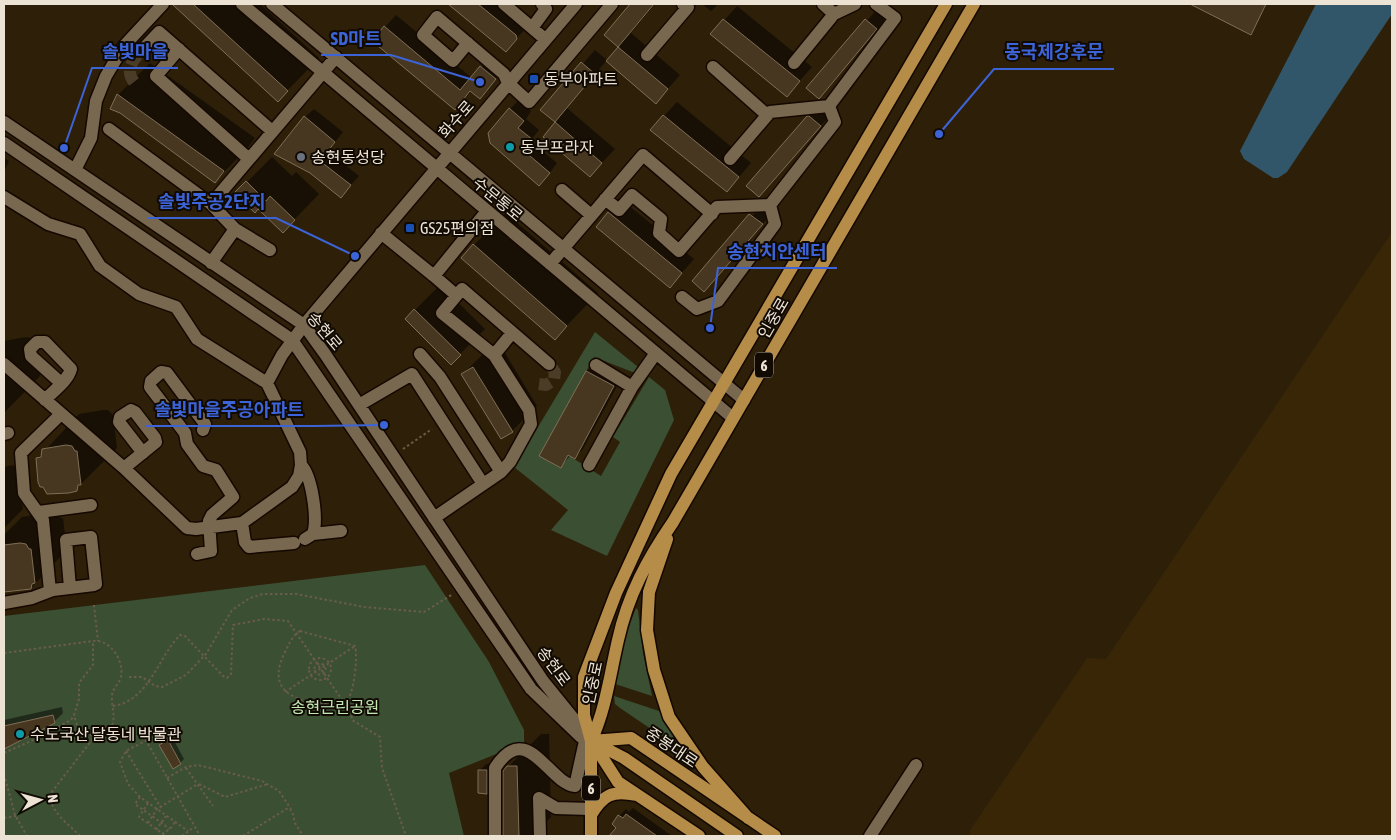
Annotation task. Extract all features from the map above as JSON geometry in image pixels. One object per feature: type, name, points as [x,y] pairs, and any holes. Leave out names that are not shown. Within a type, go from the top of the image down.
[{"type":"main road","name":"인중로","points":[[591,836],[588,741],[584,715],[584,677],[603,621],[652,511],[724,383],[946,4]]},
{"type":"main road","name":"인중로","points":[[588,741],[602,719],[618,638],[633,592],[648,558],[673,522],[974,4]]},
{"type":"main road","points":[[673,522],[649,592],[647,630],[654,670],[669,717],[703,767],[748,818]]},
{"type":"main road","name":"중봉대로","points":[[588,741],[631,738],[775,836]]},
{"type":"main road","points":[[588,741],[618,782],[698,836]]},
{"type":"main road","points":[[588,741],[624,758],[737,836]]},
{"type":"main road","points":[[590,813],[600,801],[612,794],[624,793],[639,796]]},
{"type":"street","points":[[75,170],[91,138],[96,101],[106,76],[124,46],[163,4]]},
{"type":"street","name":"수문통로","points":[[242,4],[733,418]]},
{"type":"street","name":"수문통로","points":[[272,4],[744,400]]},
{"type":"street","points":[[504,4],[545,39]]},
{"type":"street","points":[[532,28],[545,12],[546,9],[542,4]]},
{"type":"street","name":"화수로","points":[[267,382],[292,340],[576,4]]},
{"type":"street","points":[[468,43],[504,74],[508,83],[529,102],[612,4]]},
{"type":"street","points":[[648,55],[688,8],[683,4]]},
{"type":"street","points":[[794,63],[825,7],[855,4]]},
{"type":"street","points":[[730,159],[770,112],[829,106],[895,18],[876,4]]},
{"type":"street","points":[[143,49],[159,32],[272,131]]},
{"type":"street","points":[[180,49],[156,76],[249,158]]},
{"type":"street","points":[[211,204],[336,57]]},
{"type":"street","points":[[712,67],[768,115]]},
{"type":"street","points":[[605,198],[619,210],[632,195],[661,219],[659,234],[679,251],[718,208],[770,205],[835,122],[829,106]]},
{"type":"street","name":"송현로","points":[[4,122],[304,326],[359,405],[543,681],[588,741]]},
{"type":"street","points":[[109,129],[211,204],[235,229],[270,250]]},
{"type":"street","name":"송현로","points":[[4,143],[292,340],[532,689],[588,741]]},
{"type":"street","points":[[550,264],[643,155],[712,214]]},
{"type":"street","points":[[562,190],[591,216]]},
{"type":"street","points":[[4,197],[48,224],[80,234],[100,266],[139,294],[176,307],[197,340],[267,382],[300,452],[301,465],[299,476],[292,487],[242,523],[210,528],[187,528],[124,468],[4,364]]},
{"type":"street","points":[[682,297],[696,309],[718,300],[775,224],[770,205]]},
{"type":"street","points":[[434,276],[487,211]]},
{"type":"street","points":[[212,263],[235,229]]},
{"type":"street","points":[[381,233],[456,295]]},
{"type":"street","points":[[434,518],[501,472],[510,462],[529,430],[531,416],[494,355],[442,313],[462,289],[549,364]]},
{"type":"street","points":[[494,355],[512,333]]},
{"type":"street","points":[[589,465],[632,386],[656,353]]},
{"type":"street","points":[[420,354],[440,377],[501,472]]},
{"type":"street","points":[[596,365],[632,386]]},
{"type":"street","points":[[197,554],[211,551],[209,521],[212,516],[231,501],[232,494],[216,470],[203,466],[187,444],[185,433],[150,387],[151,381],[162,372],[167,372],[205,424],[203,430]]},
{"type":"street","points":[[359,405],[412,374],[483,484]]},
{"type":"street","points":[[45,400],[61,383]]},
{"type":"street","points":[[50,591],[43,520],[24,493],[21,453],[61,414]]},
{"type":"street","points":[[124,468],[144,453]]},
{"type":"street","points":[[301,465],[310,477],[314,525],[304,539]]},
{"type":"street","points":[[39,512],[91,505]]},
{"type":"street","points":[[242,523],[245,542],[249,547],[304,539],[341,531]]},
{"type":"street","points":[[4,603],[32,598],[50,591],[70,588]]},
{"type":"street","points":[[495,836],[494,768],[500,759],[511,752],[522,750],[532,753],[564,782],[575,786],[588,741]]},
{"type":"street","points":[[870,836],[916,765]]},
{"type":"street","points":[[540,836],[538,798],[556,808],[590,813]]},
{"type":"path","points":[[402,449],[442,422]]},
{"type":"path","points":[[129,677],[139,676],[158,687],[167,685],[186,675],[204,656],[232,610],[250,598],[263,594],[296,594],[364,607],[424,612],[453,594]]},
{"type":"path","points":[[94,605],[98,641]]},
{"type":"path","points":[[113,706],[122,705],[131,700],[148,682],[180,635],[185,636],[227,678],[231,674],[232,630],[236,623],[264,619],[288,622],[345,704],[356,724],[374,731],[380,737],[382,768],[406,836]]},
{"type":"path","points":[[300,630],[355,646],[357,655],[350,696],[345,704],[337,706],[298,700],[285,692],[281,685],[282,657],[292,636],[300,630]]},
{"type":"path","points":[[4,753],[40,737],[71,720],[79,699],[80,680],[94,661],[93,641]]},
{"type":"path","points":[[4,654],[93,641],[107,645],[114,652],[122,669],[120,680],[113,692],[113,723],[101,734],[95,736],[86,734],[78,729],[74,715]]},
{"type":"path","points":[[285,692],[355,646]]},
{"type":"path","points":[[314,659],[324,658],[330,662],[332,669],[327,678]]},
{"type":"path","points":[[314,659],[309,668],[311,675],[317,679],[327,678]]},
{"type":"path","points":[[317,664],[325,666]]},
{"type":"path","points":[[316,672],[317,664]]},
{"type":"path","points":[[324,673],[325,666]]},
{"type":"path","points":[[316,672],[324,673]]},
{"type":"path","points":[[143,735],[200,836]]},
{"type":"path","points":[[80,836],[52,808],[49,798],[50,792],[95,736]]},
{"type":"path","points":[[147,740],[126,751],[120,762],[128,784],[140,797],[188,831]]},
{"type":"path","points":[[126,751],[161,808]]},
{"type":"path","points":[[167,778],[186,767],[198,765],[268,784],[279,791],[291,809],[295,823],[303,836]]},
{"type":"path","points":[[186,767],[213,806]]},
{"type":"path","points":[[4,774],[16,816],[27,836]]},
{"type":"path","points":[[199,784],[225,797],[268,784]]},
{"type":"path","points":[[148,823],[157,809],[199,784]]},
{"type":"path","points":[[140,797],[135,804],[170,829]]},
{"type":"path","points":[[148,803],[139,817],[166,836]]},
{"type":"path","points":[[243,836],[285,808],[291,809]]},
{"type":"path","points":[[4,818],[16,816]]},
{"type":"path","points":[[156,830],[166,816]]},
{"type":"path","points":[[162,834],[170,829],[175,822]]},
{"type":"path","points":[[182,836],[194,826]]},
{"type":"shaded area","points":[[1392,232],[1392,836],[970,836],[970,830],[1087,658],[1106,659]]},
{"type":"green space","points":[[595,332],[638,367],[635,373],[594,357],[540,456],[568,455],[601,476],[620,442],[613,437],[649,377],[665,390],[674,420],[607,556],[551,530],[568,510],[514,467]]},
{"type":"green space","name":"송현근린공원","points":[[425,565],[489,662],[524,730],[524,743],[449,773],[464,836],[4,836],[4,616]]},
{"type":"green space","points":[[636,608],[638,610],[643,653],[652,696],[615,684],[627,631]]},
{"type":"green space","points":[[614,696],[659,711],[680,745],[679,748],[615,704]]},
{"type":"water","points":[[1316,4],[1392,4],[1392,14],[1287,172],[1278,178],[1273,178],[1244,159],[1240,151]]},
{"type":"building","points":[[172,4],[193,4],[288,91],[278,102]]},
{"type":"building","points":[[448,4],[478,4],[516,35],[517,39],[506,52]]},
{"type":"building","points":[[630,4],[654,4],[618,47],[604,35]]},
{"type":"building","points":[[1190,4],[1266,4],[1251,35]]},
{"type":"building","points":[[723,19],[800,81],[787,97],[710,34]]},
{"type":"building","points":[[865,19],[877,29],[819,99],[806,88]]},
{"type":"building","points":[[384,26],[460,90],[480,66],[496,79],[480,99],[470,91],[455,110],[372,41]]},
{"type":"building","points":[[618,47],[668,89],[656,104],[606,61]]},
{"type":"building","points":[[581,62],[595,74],[555,122],[540,110]]},
{"type":"building","points":[[117,94],[224,171],[215,183],[120,113],[110,109]]},
{"type":"building","name":"동부프라자","points":[[509,108],[524,121],[518,128],[532,139],[523,150],[550,173],[539,186],[490,143],[488,133]]},
{"type":"building","points":[[663,115],[739,177],[727,192],[650,130]]},
{"type":"building","name":"송현동성당","points":[[304,116],[335,142],[320,161],[351,185],[341,198],[310,173],[274,154]]},
{"type":"building","points":[[807,116],[821,126],[759,197],[746,186]]},
{"type":"building","points":[[555,122],[602,163],[590,177],[543,137]]},
{"type":"building","points":[[246,181],[266,201],[270,196],[295,220],[283,233],[258,209],[255,213],[234,193]]},
{"type":"building","points":[[608,212],[682,273],[670,288],[596,227]]},
{"type":"building","points":[[749,214],[763,224],[704,292],[692,281]]},
{"type":"building","points":[[473,244],[567,326],[555,340],[461,258]]},
{"type":"building","points":[[414,309],[461,355],[451,365],[405,319]]},
{"type":"building","points":[[473,367],[513,432],[501,439],[461,374]]},
{"type":"building","points":[[586,371],[614,386],[575,459],[568,455],[561,468],[539,456]]},
{"type":"building","points":[[66,445],[72,446],[77,451],[81,485],[78,485],[77,491],[47,494],[38,482],[36,458],[41,457],[42,449]]},
{"type":"building","points":[[26,544],[31,549],[35,583],[32,584],[31,589],[4,592],[4,545]]},
{"type":"building","name":"수도국산 달동네 박물관","points":[[53,715],[55,723],[4,749],[4,726]]},
{"type":"building","points":[[168,740],[181,764],[173,769],[159,745]]},
{"type":"building","points":[[507,766],[517,766],[519,836],[503,836],[503,771]]},
{"type":"building","points":[[478,770],[487,770],[487,794],[478,793]]},
{"type":"building","points":[[626,814],[657,836],[609,836],[616,828],[612,824],[618,815],[623,818]]},
{"type":"tunnel","points":[[134,82],[130,73],[131,64],[143,49]]},
{"type":"tunnel","points":[[539,384],[546,385],[554,380],[555,372],[549,364]]},
{"type":"place","name":"동부아파트","points":[[534,79]]},
{"type":"place","name":"SD마트","points":[[480,82]]},
{"type":"place","name":"동국제강후문","points":[[939,134]]},
{"type":"place","name":"동부프라자","points":[[510,147]]},
{"type":"place","name":"솔빛마을","points":[[64,148]]},
{"type":"place","name":"송현동성당","points":[[301,157]]},
{"type":"place","name":"GS25편의점","points":[[410,228]]},
{"type":"place","name":"솔빛주공2단지","points":[[355,256]]},
{"type":"place","name":"송현치안센터","points":[[710,328]]},
{"type":"place","name":"솔빛마을주공아파트","points":[[384,425]]},
{"type":"place","name":"수도국산 달동네 박물관","points":[[20,734]]}]
